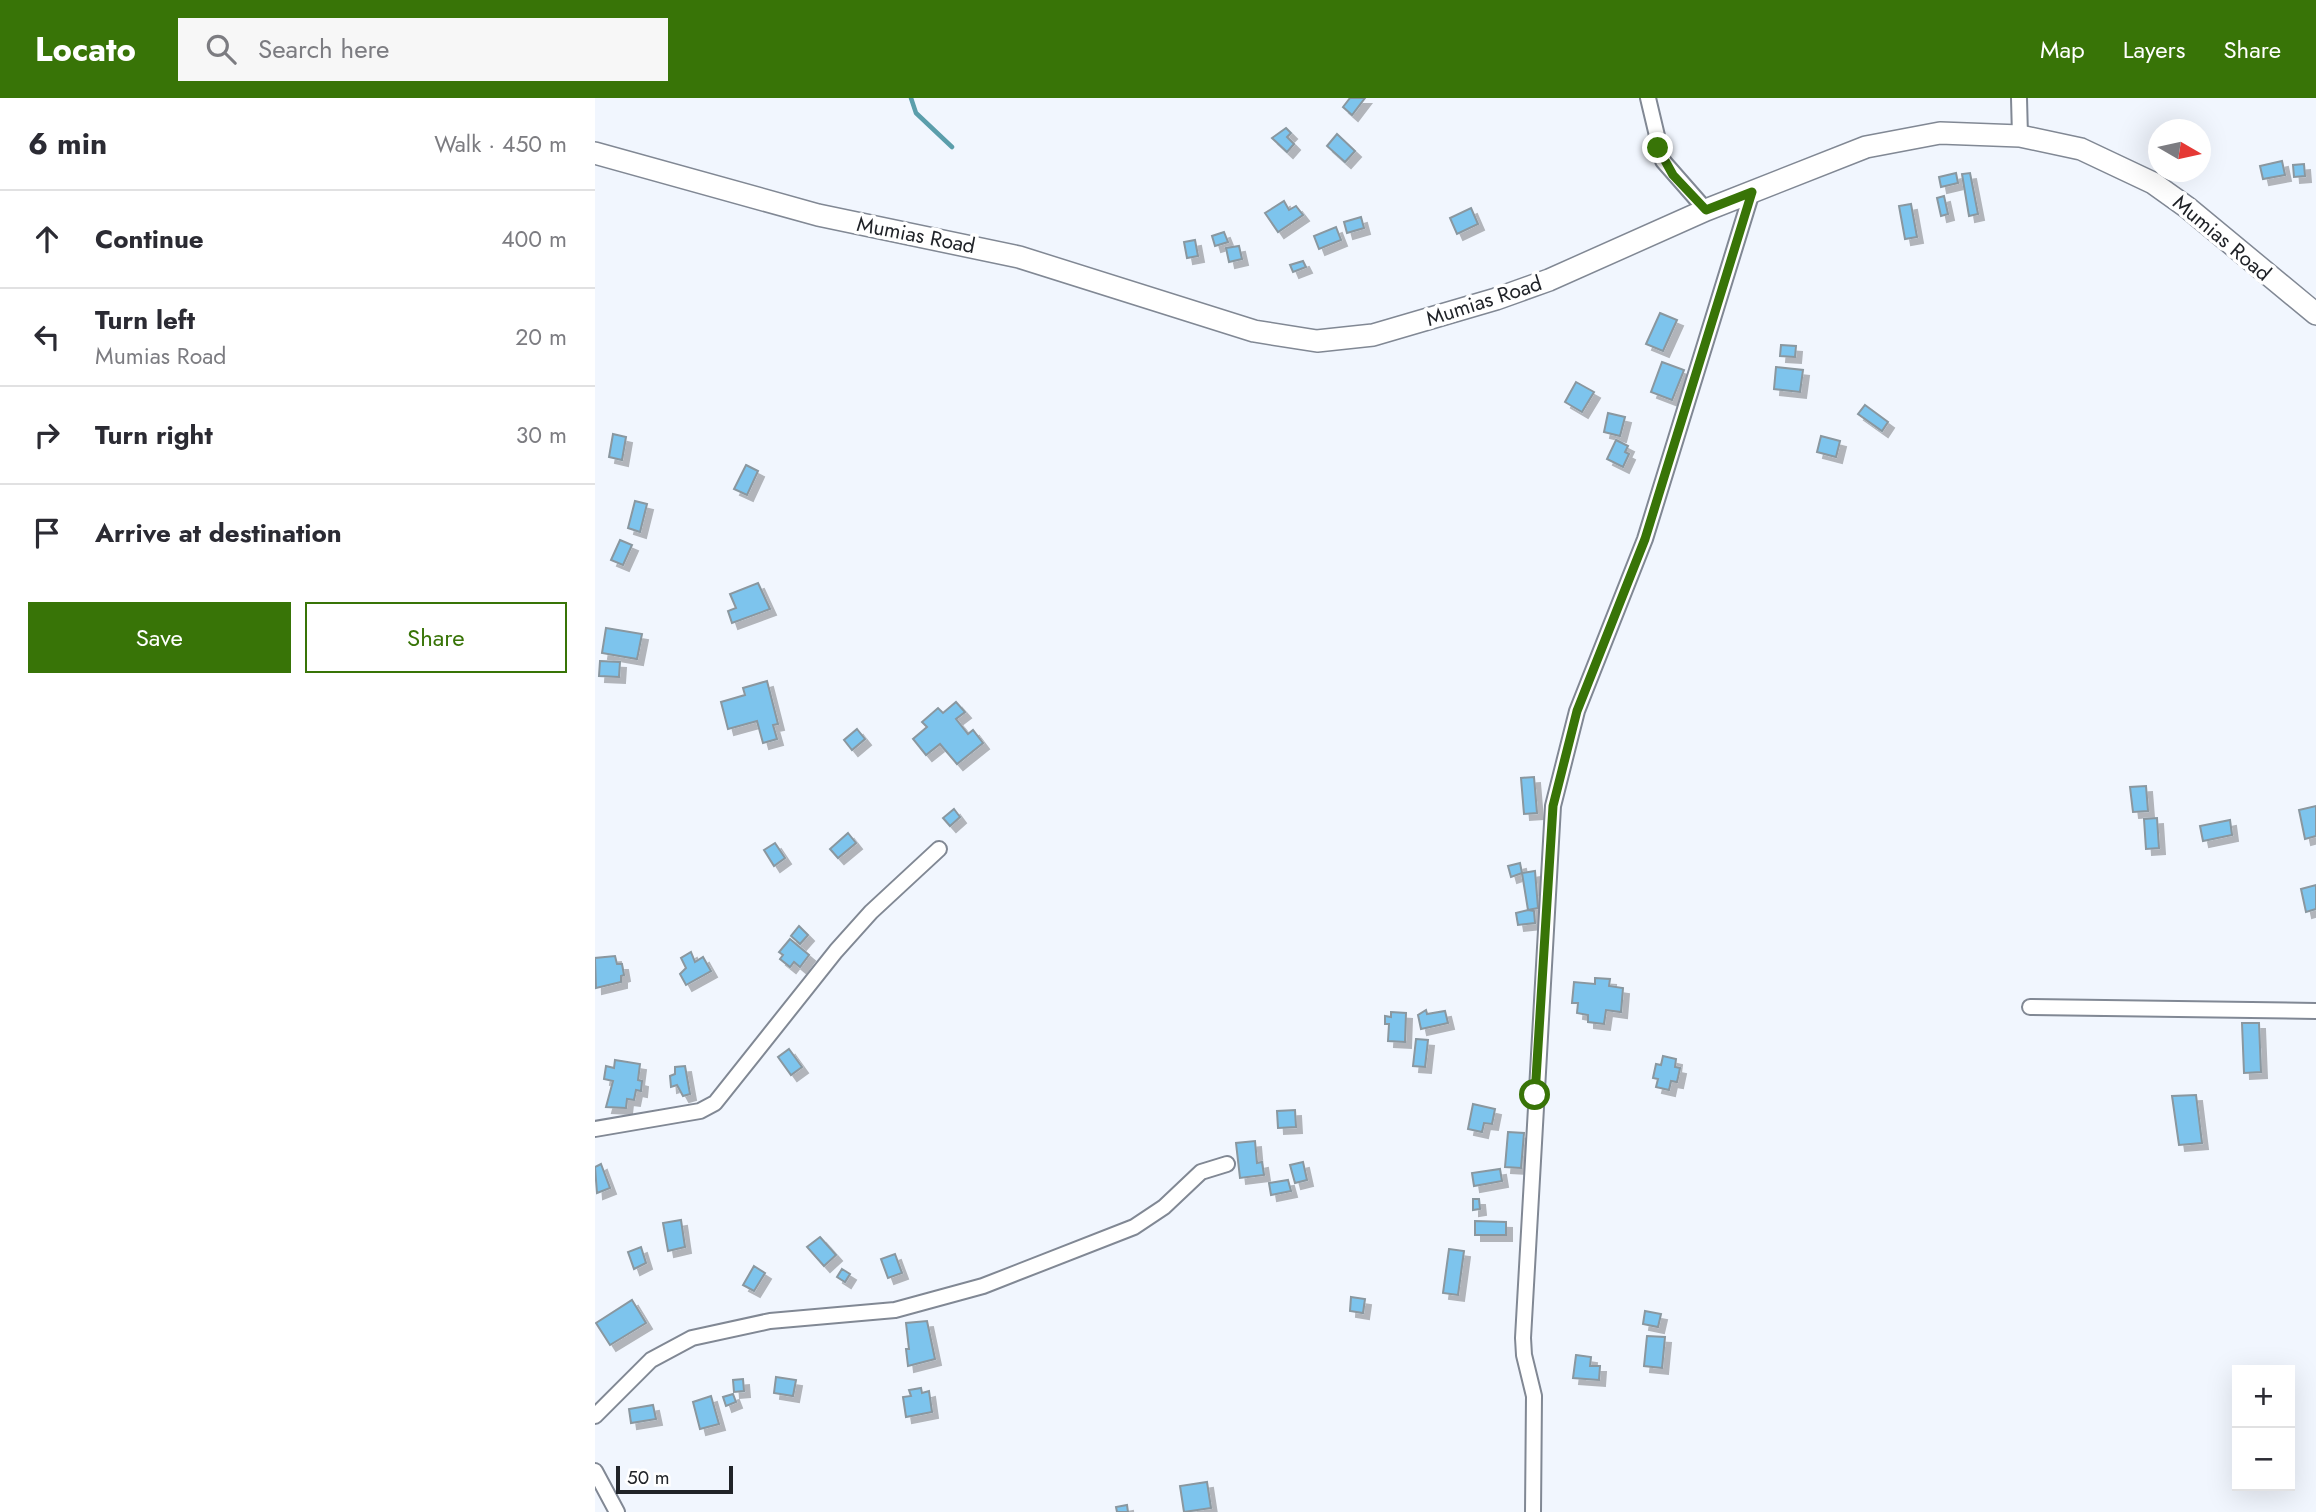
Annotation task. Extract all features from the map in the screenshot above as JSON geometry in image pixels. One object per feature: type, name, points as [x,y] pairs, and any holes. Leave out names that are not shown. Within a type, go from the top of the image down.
[{"type":"street","points":[[1648,98],[1663,161],[1706,210]]},
{"type":"street","points":[[2019,98],[2020,136]]},
{"type":"street","name":"Mumias Road","points":[[595,153],[818,215],[999,252],[1254,331],[1317,341],[1373,335],[1496,299],[1549,280],[1706,210],[1866,146],[1908,137],[1965,133],[2020,136],[2081,149],[2153,183],[2208,223],[2316,314]]},
{"type":"street","points":[[1534,1512],[1534,1396],[1524,1355],[1524,1338],[1553,806],[1577,711],[1645,539],[1752,192]]},
{"type":"street","points":[[595,1129],[700,1111],[715,1102],[836,951],[871,912],[939,849]]},
{"type":"street","points":[[2030,1007],[2316,1011]]},
{"type":"street","points":[[595,1416],[651,1360],[692,1338],[769,1321],[895,1310],[983,1286],[1134,1227],[1164,1207],[1201,1172],[1227,1164]]},
{"type":"street","points":[[595,1471],[617,1512]]},
{"type":"building","points":[[1350,98],[1365,98],[1352,115],[1343,107]]},
{"type":"building","points":[[1286,128],[1291,133],[1287,137],[1294,144],[1287,152],[1272,138]]},
{"type":"building","points":[[1337,134],[1355,151],[1345,162],[1327,146]]},
{"type":"building","points":[[2282,161],[2285,175],[2263,179],[2260,166]]},
{"type":"building","points":[[2304,164],[2305,176],[2294,177],[2293,165]]},
{"type":"building","points":[[1956,173],[1958,183],[1941,187],[1939,177]]},
{"type":"building","points":[[1970,173],[1978,214],[1969,216],[1962,174]]},
{"type":"building","points":[[1944,196],[1948,214],[1941,216],[1937,198]]},
{"type":"building","points":[[1284,201],[1289,210],[1296,206],[1303,215],[1278,232],[1265,213]]},
{"type":"building","points":[[1911,204],[1917,237],[1905,239],[1899,206]]},
{"type":"building","points":[[1471,208],[1478,224],[1457,234],[1450,218]]},
{"type":"building","points":[[1361,217],[1364,228],[1347,233],[1344,222]]},
{"type":"building","points":[[1336,227],[1341,240],[1319,249],[1314,236]]},
{"type":"building","points":[[1224,232],[1228,242],[1215,246],[1212,236]]},
{"type":"building","points":[[1195,240],[1198,256],[1187,258],[1184,242]]},
{"type":"building","points":[[1239,246],[1242,259],[1229,262],[1226,248]]},
{"type":"building","points":[[1303,261],[1306,267],[1293,272],[1290,265]]},
{"type":"building","points":[[1660,313],[1677,320],[1663,351],[1646,344]]},
{"type":"building","points":[[1781,345],[1796,346],[1795,357],[1780,356]]},
{"type":"building","points":[[1662,362],[1684,370],[1672,400],[1651,392]]},
{"type":"building","points":[[1776,367],[1803,370],[1800,392],[1774,389]]},
{"type":"building","points":[[1576,382],[1594,392],[1582,412],[1565,402]]},
{"type":"building","points":[[1865,405],[1888,422],[1882,431],[1858,414]]},
{"type":"building","points":[[1608,413],[1625,417],[1620,436],[1604,432]]},
{"type":"building","points":[[613,434],[626,437],[622,460],[609,457]]},
{"type":"building","points":[[1821,436],[1840,441],[1836,457],[1817,452]]},
{"type":"building","points":[[1616,440],[1628,446],[1625,452],[1629,454],[1623,467],[1607,459]]},
{"type":"building","points":[[746,465],[758,471],[747,495],[734,489]]},
{"type":"building","points":[[635,501],[647,504],[640,532],[628,528]]},
{"type":"building","points":[[620,540],[632,545],[623,565],[611,560]]},
{"type":"building","points":[[758,583],[770,609],[732,623],[728,611],[736,608],[730,594]]},
{"type":"building","points":[[606,628],[642,634],[637,659],[602,653]]},
{"type":"building","points":[[600,661],[620,662],[619,677],[599,676]]},
{"type":"building","points":[[767,681],[778,724],[773,725],[777,739],[763,743],[757,721],[728,729],[721,702],[745,695],[743,688]]},
{"type":"building","points":[[956,702],[965,712],[956,719],[968,734],[973,730],[983,743],[957,764],[940,744],[926,755],[913,739],[927,727],[922,722],[938,708],[943,713]]},
{"type":"building","points":[[857,729],[865,739],[852,750],[844,740]]},
{"type":"building","points":[[1534,777],[1537,813],[1524,814],[1521,778]]},
{"type":"building","points":[[2146,786],[2148,811],[2133,812],[2130,787]]},
{"type":"building","points":[[2316,806],[2316,836],[2305,839],[2299,810]]},
{"type":"building","points":[[954,809],[960,817],[950,826],[943,818]]},
{"type":"building","points":[[2157,818],[2159,848],[2146,849],[2144,819]]},
{"type":"building","points":[[2230,820],[2232,835],[2203,841],[2200,826]]},
{"type":"building","points":[[848,833],[856,843],[838,858],[830,849]]},
{"type":"building","points":[[775,843],[785,858],[774,866],[764,850]]},
{"type":"building","points":[[1520,863],[1522,873],[1511,877],[1508,866]]},
{"type":"building","points":[[1535,871],[1538,908],[1528,910],[1522,873]]},
{"type":"building","points":[[2316,885],[2316,909],[2306,912],[2301,889]]},
{"type":"building","points":[[1534,911],[1535,923],[1518,925],[1516,913]]},
{"type":"building","points":[[799,926],[808,935],[800,944],[791,936]]},
{"type":"building","points":[[790,939],[809,955],[800,967],[794,962],[790,967],[780,959],[783,955],[779,952]]},
{"type":"building","points":[[691,952],[695,962],[703,957],[711,971],[686,985],[680,974],[686,968],[681,958]]},
{"type":"building","points":[[615,956],[617,964],[622,964],[624,975],[621,976],[621,982],[596,988],[595,958]]},
{"type":"building","points":[[1595,978],[1610,979],[1609,986],[1623,988],[1621,1012],[1606,1010],[1604,1024],[1588,1022],[1588,1015],[1577,1013],[1578,1003],[1572,1003],[1574,982],[1595,984]]},
{"type":"building","points":[[1426,1010],[1427,1014],[1445,1011],[1448,1023],[1421,1029],[1418,1015]]},
{"type":"building","points":[[1391,1012],[1406,1013],[1405,1042],[1388,1041],[1389,1024],[1385,1024],[1385,1016],[1391,1017]]},
{"type":"building","points":[[2242,1023],[2259,1023],[2261,1072],[2244,1073]]},
{"type":"building","points":[[1416,1039],[1428,1040],[1425,1067],[1413,1066]]},
{"type":"building","points":[[789,1049],[802,1067],[791,1075],[778,1057]]},
{"type":"building","points":[[1663,1056],[1676,1059],[1675,1067],[1680,1068],[1677,1082],[1671,1081],[1669,1090],[1656,1087],[1658,1079],[1653,1078],[1656,1064],[1661,1065]]},
{"type":"building","points":[[615,1060],[640,1064],[638,1080],[642,1081],[641,1091],[636,1090],[634,1100],[627,1099],[626,1108],[606,1107],[613,1081],[604,1079],[606,1066],[614,1068]]},
{"type":"building","points":[[685,1066],[690,1094],[683,1096],[677,1085],[671,1087],[670,1076],[675,1074],[675,1067]]},
{"type":"building","points":[[2196,1095],[2202,1143],[2179,1145],[2172,1096]]},
{"type":"building","points":[[1473,1104],[1495,1109],[1492,1124],[1484,1123],[1482,1132],[1468,1129]]},
{"type":"building","points":[[1295,1110],[1296,1127],[1278,1128],[1277,1111]]},
{"type":"building","points":[[1508,1132],[1524,1133],[1521,1168],[1505,1167]]},
{"type":"building","points":[[1255,1141],[1257,1163],[1262,1162],[1264,1175],[1240,1178],[1236,1143]]},
{"type":"building","points":[[1303,1162],[1307,1180],[1295,1183],[1290,1165]]},
{"type":"building","points":[[601,1164],[610,1188],[597,1193],[595,1167]]},
{"type":"building","points":[[1500,1169],[1502,1181],[1474,1186],[1472,1173]]},
{"type":"building","points":[[1288,1180],[1291,1191],[1271,1195],[1269,1183]]},
{"type":"building","points":[[1473,1199],[1479,1199],[1480,1209],[1473,1210]]},
{"type":"building","points":[[681,1220],[685,1247],[668,1251],[663,1223]]},
{"type":"building","points":[[1475,1221],[1506,1222],[1506,1235],[1475,1235]]},
{"type":"building","points":[[820,1237],[836,1255],[824,1266],[807,1247]]},
{"type":"building","points":[[641,1247],[646,1263],[634,1269],[628,1252]]},
{"type":"building","points":[[1449,1249],[1464,1251],[1458,1295],[1443,1293]]},
{"type":"building","points":[[895,1254],[902,1273],[888,1278],[881,1259]]},
{"type":"building","points":[[754,1266],[765,1273],[754,1291],[743,1285]]},
{"type":"building","points":[[842,1269],[850,1274],[845,1282],[837,1277]]},
{"type":"building","points":[[1351,1297],[1365,1299],[1363,1313],[1350,1311]]},
{"type":"building","points":[[632,1300],[646,1323],[610,1345],[596,1323]]},
{"type":"building","points":[[1645,1311],[1661,1314],[1658,1327],[1643,1324]]},
{"type":"building","points":[[927,1321],[935,1359],[908,1366],[906,1323]]},
{"type":"building","points":[[1647,1336],[1665,1337],[1662,1368],[1644,1366]]},
{"type":"building","points":[[1576,1355],[1591,1357],[1590,1366],[1600,1366],[1599,1380],[1573,1378]]},
{"type":"building","points":[[776,1377],[796,1380],[793,1396],[774,1393]]},
{"type":"building","points":[[743,1379],[744,1391],[734,1392],[733,1380]]},
{"type":"building","points":[[921,1388],[922,1393],[929,1391],[932,1412],[906,1417],[903,1397],[911,1396],[909,1390]]},
{"type":"building","points":[[733,1394],[736,1402],[726,1406],[723,1397]]},
{"type":"building","points":[[711,1396],[719,1424],[700,1429],[693,1402]]},
{"type":"building","points":[[653,1405],[656,1419],[631,1423],[629,1409]]},
{"type":"building","points":[[1207,1482],[1211,1508],[1184,1512],[1180,1486]]},
{"type":"building","points":[[1127,1505],[1128,1512],[1117,1512],[1116,1507]]},
{"type":"waterway","points":[[911,98],[916,113],[952,147]]},
{"type":"route","points":[[1535,1095],[1553,806],[1577,711],[1645,539],[1752,192],[1706,210],[1673,175],[1658,148]]}]
